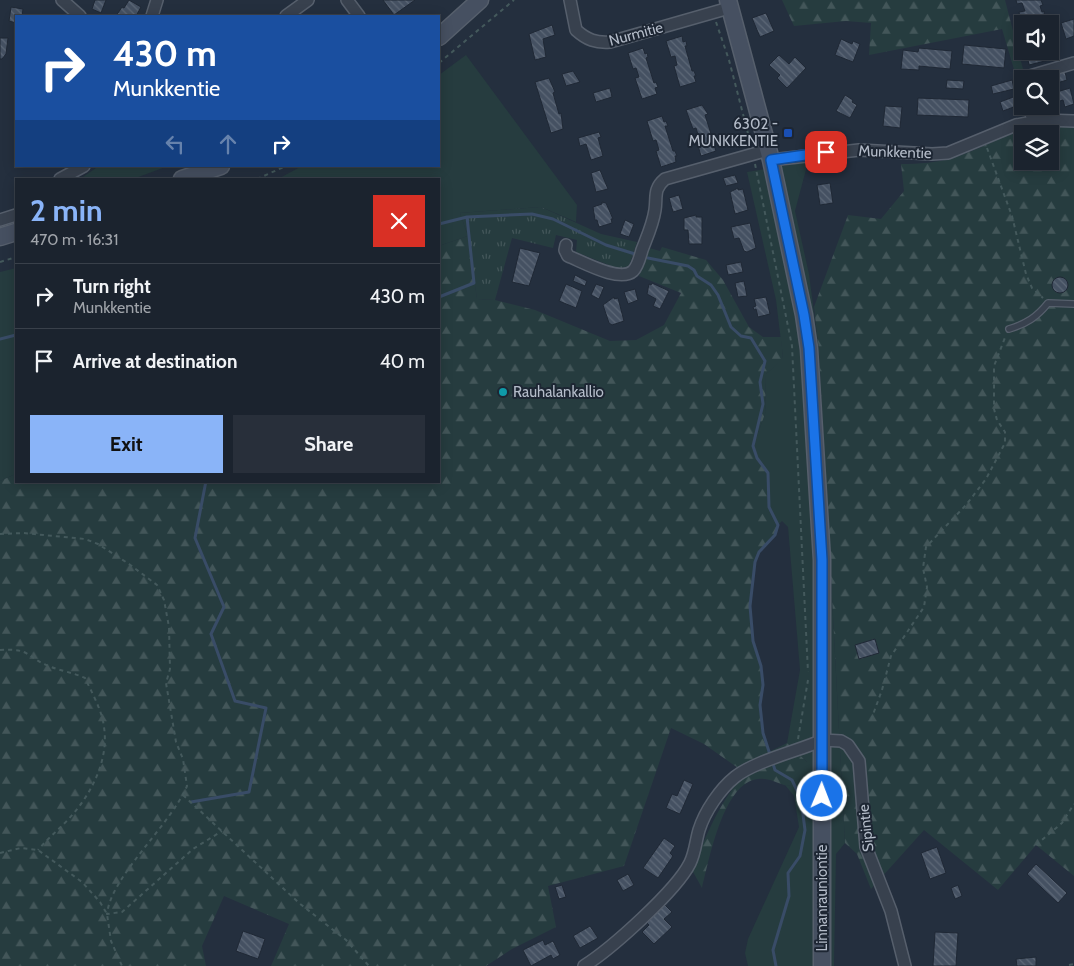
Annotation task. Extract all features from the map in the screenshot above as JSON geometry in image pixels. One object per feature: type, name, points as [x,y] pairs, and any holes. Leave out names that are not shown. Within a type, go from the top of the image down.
[{"type":"street","points":[[62,0],[79,15]]},
{"type":"street","points":[[152,15],[158,0]]},
{"type":"street","points":[[287,15],[308,0]]},
{"type":"street","points":[[347,0],[358,15]]},
{"type":"street","points":[[440,36],[480,0]]},
{"type":"street","name":"Nurmitie","points":[[570,0],[576,30],[598,43],[610,42],[713,12],[728,4]]},
{"type":"street","name":"Linnanrauniontie","points":[[728,4],[801,301],[809,348],[822,560],[822,966]]},
{"type":"street","points":[[1050,70],[1074,63]]},
{"type":"street","points":[[1032,115],[1033,121]]},
{"type":"street","name":"Munkkentie","points":[[566,245],[565,250],[568,256],[621,276],[634,270],[638,263],[656,205],[656,189],[665,179],[764,155],[859,150],[932,154],[948,153],[982,138],[1033,121],[1074,121]]},
{"type":"street","points":[[185,178],[218,167]]},
{"type":"street","points":[[61,178],[71,169]]},
{"type":"street","points":[[0,220],[15,215]]},
{"type":"street","points":[[0,237],[15,232]]},
{"type":"street","points":[[584,966],[600,956],[676,885],[691,862],[700,827],[721,790],[736,776],[754,766],[823,740]]},
{"type":"street","name":"Sipintie","points":[[823,740],[841,741],[848,745],[859,761],[866,847],[891,911],[905,966]]},
{"type":"lane","points":[[1009,329],[1024,324],[1040,315],[1048,303],[1074,304]]},
{"type":"path","points":[[440,63],[514,0]]},
{"type":"path","points":[[713,12],[764,155],[792,346],[808,678],[795,752]]},
{"type":"path","points":[[982,138],[993,160],[1002,194],[1012,216],[1026,274],[1032,288],[1048,303]]},
{"type":"path","points":[[259,178],[284,167]]},
{"type":"path","points":[[0,262],[15,257]]},
{"type":"path","points":[[871,720],[882,690],[891,656],[924,607],[926,586],[923,568],[926,547],[966,505],[986,479],[1005,443],[1005,432],[997,420],[994,410],[994,366],[1009,329]]},
{"type":"path","points":[[0,534],[24,533],[85,539],[98,544],[130,564],[157,585],[164,600],[169,627],[170,669],[166,683],[176,742],[187,776],[187,786],[155,838],[115,889],[108,902],[107,914],[110,941],[122,966]]},
{"type":"path","points":[[0,650],[18,649],[29,653],[37,661],[52,668],[85,678],[94,697],[104,728],[102,758],[91,792],[71,816],[52,832],[38,850]]},
{"type":"path","points":[[183,795],[300,903],[346,940],[369,966]]},
{"type":"path","points":[[1036,845],[1062,823],[1074,804]]},
{"type":"path","points":[[107,914],[122,912],[193,850],[222,831]]},
{"type":"path","points":[[0,853],[21,848],[38,850],[82,882],[100,902],[107,914]]},
{"type":"path","points":[[1069,965],[1074,964]]},
{"type":"green space","points":[[782,0],[1005,0],[1014,35],[1014,60],[1021,60],[1023,70],[1014,70],[1002,29],[869,55],[871,23],[846,21],[794,26]]},
{"type":"green space","points":[[466,55],[577,205],[576,222],[541,207],[460,213],[468,236],[440,246],[440,178],[280,178],[300,167],[440,167],[440,74]]},
{"type":"green space","points":[[1059,126],[1074,127],[1074,876],[1036,845],[998,890],[924,830],[871,889],[857,854],[845,843],[819,351],[814,307],[848,215],[881,219],[904,191],[901,164],[928,163],[948,159],[1014,134],[1014,170],[1059,170]]},
{"type":"green space","points":[[808,162],[795,211],[809,274],[819,351],[845,843],[836,854],[834,966],[748,966],[745,953],[748,939],[799,827],[794,796],[785,785],[804,786],[807,762],[787,743],[800,670],[788,527],[782,521],[778,525],[769,507],[768,473],[757,458],[753,446],[765,414],[766,374],[783,358],[776,300],[747,172]]},
{"type":"green space","points":[[98,167],[165,167],[136,178],[81,178]]},
{"type":"green space","points":[[541,207],[601,234],[637,242],[629,266],[619,269],[576,252],[577,240],[556,235],[553,248],[512,238],[495,300],[477,299],[468,236],[460,213]]},
{"type":"green space","points":[[468,236],[477,299],[495,300],[535,310],[610,341],[636,340],[664,325],[681,293],[639,276],[649,248],[660,251],[662,247],[706,260],[723,280],[749,327],[763,337],[781,337],[783,359],[766,374],[765,414],[753,446],[757,458],[768,473],[769,507],[778,525],[775,535],[759,552],[755,562],[750,606],[753,641],[761,666],[763,685],[760,705],[763,733],[769,752],[787,743],[807,762],[813,775],[804,786],[784,785],[758,779],[746,783],[735,794],[720,824],[702,888],[692,870],[707,834],[725,799],[741,778],[738,768],[704,744],[671,728],[624,866],[548,886],[556,927],[512,949],[486,966],[271,966],[289,924],[224,896],[202,946],[206,966],[0,966],[0,481],[15,474],[15,483],[440,483],[440,246]]},
{"type":"green space","points":[[15,268],[15,474],[0,481],[0,272]]},
{"type":"building","points":[[95,0],[106,0],[101,13],[92,9]]},
{"type":"building","points":[[129,0],[141,7],[137,15],[117,15],[122,7],[124,8]]},
{"type":"building","points":[[383,0],[415,0],[394,15]]},
{"type":"building","points":[[1016,0],[1041,0],[1043,5],[1040,6],[1044,15],[1020,15],[1019,12],[1025,11],[1022,3],[1017,4]]},
{"type":"building","points":[[11,7],[23,9],[22,15],[15,15],[15,23],[9,21]]},
{"type":"building","points":[[766,13],[774,31],[760,37],[752,18]]},
{"type":"building","points":[[1074,19],[1074,36],[1066,39],[1061,23]]},
{"type":"building","points":[[552,25],[555,35],[543,39],[546,57],[535,60],[529,34]]},
{"type":"building","points":[[682,36],[683,42],[686,41],[687,46],[685,46],[692,71],[694,71],[696,76],[694,76],[696,82],[680,87],[674,66],[677,65],[675,56],[671,57],[666,41]]},
{"type":"building","points":[[0,38],[8,38],[6,54],[2,59],[0,59]]},
{"type":"building","points":[[841,39],[852,44],[853,41],[860,44],[853,62],[835,55]]},
{"type":"building","points":[[964,45],[1006,49],[1004,68],[962,64]]},
{"type":"building","points":[[643,48],[645,54],[647,53],[648,57],[646,58],[654,83],[656,82],[658,87],[655,88],[657,94],[642,99],[635,78],[639,77],[636,68],[633,69],[628,53]]},
{"type":"building","points":[[919,48],[952,51],[950,69],[919,66],[919,70],[901,69],[903,50],[918,52]]},
{"type":"building","points":[[779,55],[789,64],[795,57],[806,68],[787,88],[777,78],[780,75],[769,65]]},
{"type":"building","points":[[1028,60],[1049,60],[1029,65]]},
{"type":"building","points":[[573,71],[580,82],[566,86],[562,74]]},
{"type":"building","points":[[1065,72],[1067,80],[1059,82],[1059,74]]},
{"type":"building","points":[[549,78],[555,92],[553,93],[559,114],[561,113],[563,129],[551,133],[535,82]]},
{"type":"building","points":[[947,80],[964,81],[963,89],[946,88]]},
{"type":"building","points":[[1012,80],[1014,89],[993,94],[991,86]]},
{"type":"building","points":[[610,88],[612,97],[596,102],[593,93]]},
{"type":"building","points":[[1070,88],[1074,104],[1065,107],[1063,100],[1059,101],[1059,91]]},
{"type":"building","points":[[845,95],[857,105],[850,118],[836,111]]},
{"type":"building","points":[[1014,97],[1014,107],[1003,111],[1000,102]]},
{"type":"building","points":[[918,98],[969,100],[968,117],[917,115]]},
{"type":"building","points":[[702,105],[708,114],[705,115],[713,140],[715,139],[717,144],[714,145],[716,151],[701,156],[696,139],[699,138],[696,128],[693,129],[686,110]]},
{"type":"building","points":[[885,106],[902,107],[900,128],[883,126]]},
{"type":"building","points":[[662,116],[668,126],[665,126],[673,151],[675,151],[677,156],[675,156],[676,162],[661,167],[656,151],[659,150],[656,140],[653,141],[647,121]]},
{"type":"building","points":[[599,132],[601,137],[598,138],[603,156],[591,160],[586,144],[580,146],[578,138]]},
{"type":"building","points":[[600,170],[608,189],[596,192],[591,173]]},
{"type":"building","points":[[735,175],[738,183],[726,186],[723,178]]},
{"type":"building","points":[[830,183],[833,203],[820,205],[817,185]]},
{"type":"building","points":[[738,188],[738,190],[743,189],[748,210],[735,214],[730,192]]},
{"type":"building","points":[[679,195],[683,209],[673,212],[669,198]]},
{"type":"building","points":[[602,202],[606,203],[613,219],[611,219],[612,223],[599,227],[597,220],[595,220],[593,207],[602,204]]},
{"type":"building","points":[[696,215],[696,217],[702,217],[702,244],[689,244],[688,230],[684,230],[684,218]]},
{"type":"building","points":[[625,220],[634,224],[629,237],[620,234]]},
{"type":"building","points":[[750,223],[756,248],[747,252],[744,251],[739,238],[734,239],[731,227]]},
{"type":"building","points":[[520,248],[540,253],[529,286],[512,282]]},
{"type":"building","points":[[741,262],[743,272],[728,275],[726,265]]},
{"type":"building","points":[[575,275],[587,281],[585,286],[573,281]]},
{"type":"building","points":[[1060,277],[1068,285],[1060,293],[1052,285]]},
{"type":"building","points":[[744,281],[747,296],[738,297],[735,283]]},
{"type":"building","points":[[652,283],[669,291],[660,309],[653,306],[656,299],[647,294],[649,284],[651,285]]},
{"type":"building","points":[[566,284],[582,291],[576,308],[559,301]]},
{"type":"building","points":[[596,284],[604,287],[599,299],[591,295]]},
{"type":"building","points":[[635,289],[638,300],[628,304],[624,292]]},
{"type":"building","points":[[614,297],[614,299],[618,298],[624,321],[612,325],[609,323],[603,305]]},
{"type":"building","points":[[766,297],[770,314],[758,317],[756,309],[754,310],[753,307],[756,306],[754,299]]},
{"type":"building","points":[[875,639],[879,653],[859,659],[855,645]]},
{"type":"building","points":[[684,780],[693,784],[680,814],[666,808],[672,794],[677,796]]},
{"type":"building","points":[[664,838],[675,846],[670,853],[673,856],[658,878],[643,868]]},
{"type":"building","points":[[937,847],[946,873],[930,879],[921,853]]},
{"type":"building","points":[[1036,864],[1067,893],[1058,903],[1027,874]]},
{"type":"building","points":[[628,874],[634,885],[623,891],[617,880]]},
{"type":"building","points":[[562,885],[566,897],[559,899],[555,887]]},
{"type":"building","points":[[958,885],[962,896],[955,899],[951,888]]},
{"type":"building","points":[[665,905],[672,912],[664,919],[672,927],[654,944],[642,932],[649,925],[647,923]]},
{"type":"building","points":[[590,926],[598,938],[580,948],[573,936]]},
{"type":"building","points":[[243,931],[265,939],[258,959],[236,951]]},
{"type":"building","points":[[935,932],[958,933],[956,966],[933,966]]},
{"type":"building","points":[[543,940],[545,945],[553,941],[560,955],[553,959],[551,955],[531,966],[523,950]]},
{"type":"building","points":[[1036,957],[1036,966],[1017,966],[1016,959]]},
{"type":"waterway","points":[[440,224],[467,217],[532,214],[553,219],[606,245],[635,254]]},
{"type":"waterway","points":[[440,297],[474,283],[467,217]]},
{"type":"waterway","points":[[648,258],[688,266],[694,270],[697,276],[711,285],[718,295],[731,327],[741,336],[751,338],[765,361],[760,382],[763,404],[753,446],[757,458],[768,473],[769,507],[778,525],[775,535],[759,552],[755,562],[750,606],[753,641],[761,666],[763,685],[760,705],[763,733],[775,770],[792,780],[801,799],[805,830],[800,856],[788,873],[789,896],[773,950],[776,966]]},
{"type":"waterway","points":[[0,339],[15,335]]},
{"type":"waterway","points":[[191,802],[249,792],[266,708],[235,701],[211,634],[224,607],[195,538],[206,483]]},
{"type":"place","name":"6302 - MUNKKENTIE","points":[[788,133]]},
{"type":"place","name":"Rauhalankallio","points":[[503,392]]},
{"type":"route","points":[[822,796],[822,560],[809,348],[804,315],[771,160],[826,152]]}]
